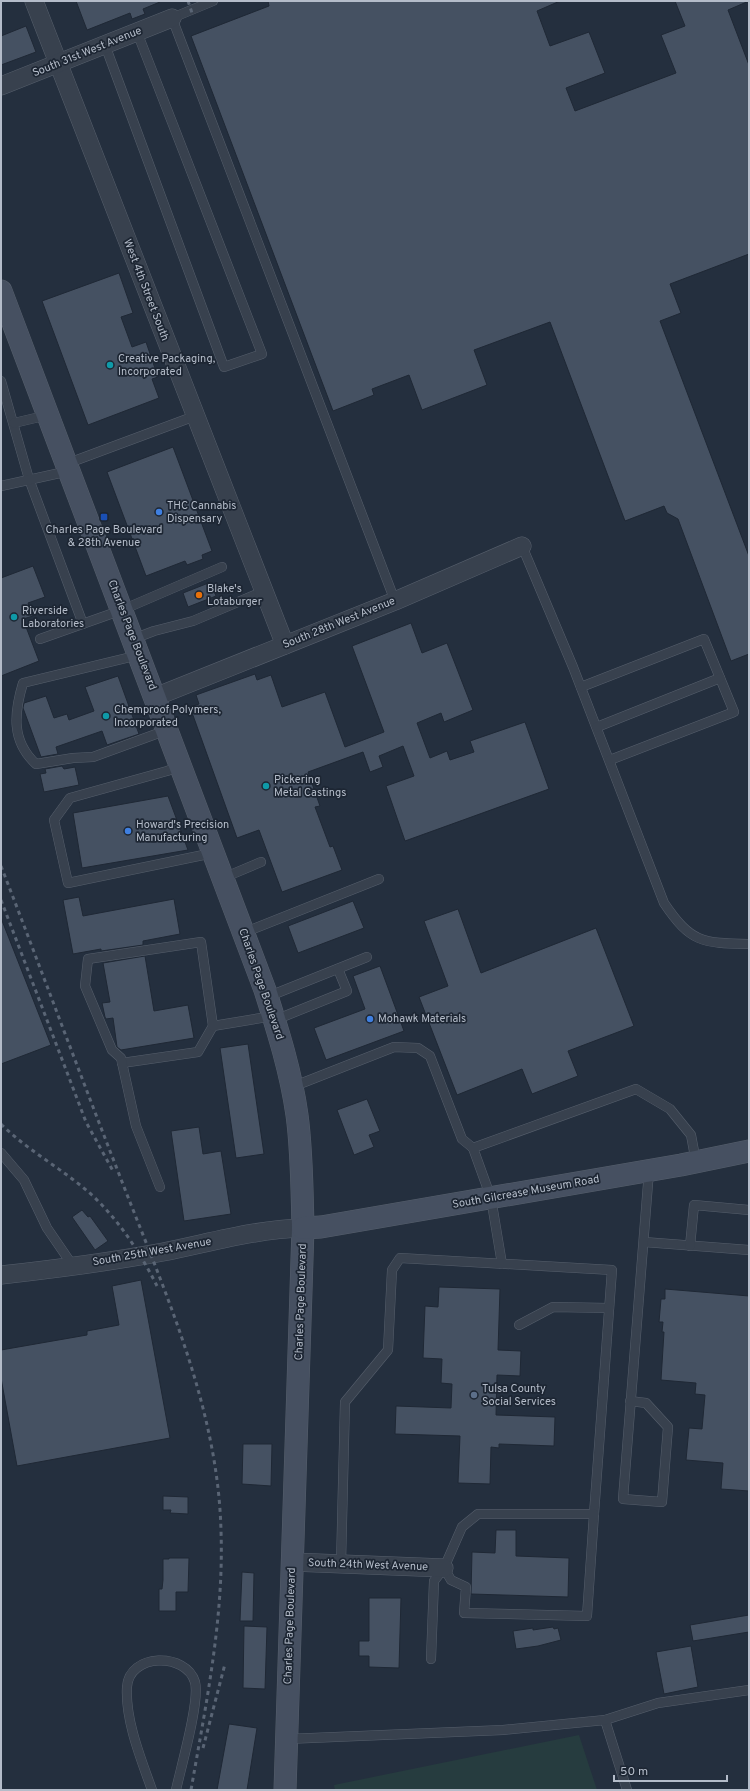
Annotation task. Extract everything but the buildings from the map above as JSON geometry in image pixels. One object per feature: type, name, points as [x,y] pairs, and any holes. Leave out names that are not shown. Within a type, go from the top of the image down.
[{"type":"main road","name":"Charles Page Boulevard","points":[[1,291],[272,1011],[296,1113],[301,1157],[303,1228],[285,1790]]},
{"type":"main road","name":"South Gilcrease Museum Road","points":[[303,1228],[321,1227],[649,1171],[749,1151]]},
{"type":"street","name":"West 4th Street South","points":[[34,1],[285,645]]},
{"type":"street","name":"South 31st West Avenue","points":[[1,86],[172,18]]},
{"type":"street","name":"South 28th West Avenue","points":[[155,697],[395,601],[522,546]]},
{"type":"street","name":"South 25th West Avenue","points":[[1,1275],[162,1252],[278,1228],[303,1228]]},
{"type":"street","name":"South 24th West Avenue","points":[[292,1562],[444,1568]]},
{"type":"lane","points":[[214,1],[172,18],[395,601]]},
{"type":"lane","points":[[105,45],[224,367],[262,354],[137,32]]},
{"type":"lane","points":[[1,381],[14,422],[29,480],[84,624]]},
{"type":"lane","points":[[14,422],[48,415]]},
{"type":"lane","points":[[1,486],[29,480],[68,467],[195,416]]},
{"type":"lane","points":[[522,546],[597,727],[664,903],[677,922],[691,935],[705,941],[728,944],[749,944]]},
{"type":"lane","points":[[40,640],[122,610],[222,567]]},
{"type":"lane","points":[[167,730],[93,758],[73,758],[36,764],[26,754],[16,725],[16,712],[23,683],[136,647],[154,631],[193,620],[264,591]]},
{"type":"lane","points":[[581,687],[704,639],[734,712],[610,760]]},
{"type":"lane","points":[[597,727],[720,678]]},
{"type":"lane","points":[[181,766],[70,798],[54,820],[68,883],[213,853]]},
{"type":"lane","points":[[223,878],[261,862]]},
{"type":"lane","points":[[243,933],[379,879]]},
{"type":"lane","points":[[122,1063],[198,1052],[213,1026],[201,942],[88,960],[85,986],[112,1050],[121,1058],[122,1063],[136,1126],[160,1188]]},
{"type":"lane","points":[[272,1011],[338,968],[367,957]]},
{"type":"lane","points":[[213,1026],[347,991],[338,968]]},
{"type":"lane","points":[[291,1088],[394,1047],[418,1048],[430,1056],[462,1139],[473,1148],[491,1198],[502,1264]]},
{"type":"lane","points":[[473,1148],[636,1089],[670,1109],[691,1135],[696,1162]]},
{"type":"lane","points":[[1,1153],[24,1180],[47,1228],[72,1266]]},
{"type":"lane","points":[[630,1402],[646,1403],[668,1427],[662,1502],[623,1499],[630,1402],[649,1171]]},
{"type":"lane","points":[[690,1246],[694,1205],[749,1210]]},
{"type":"lane","points":[[644,1242],[749,1250]]},
{"type":"lane","points":[[341,1564],[345,1402],[388,1350],[392,1270],[400,1258],[612,1270],[587,1616],[464,1613],[466,1587],[451,1580],[444,1568]]},
{"type":"lane","points":[[519,1325],[553,1307],[609,1308]]},
{"type":"lane","points":[[431,1659],[434,1581],[444,1568],[462,1527],[478,1514],[594,1514]]},
{"type":"lane","points":[[152,1790],[137,1749],[129,1712],[127,1686],[136,1668],[147,1662],[160,1661],[177,1663],[187,1669],[195,1682],[196,1702],[176,1790]]},
{"type":"lane","points":[[287,1739],[503,1730],[605,1720],[658,1703],[749,1690]]},
{"type":"lane","points":[[605,1720],[627,1790]]},
{"type":"green space","points":[[579,1735],[597,1790],[335,1790],[334,1785]]},
{"type":"railway","points":[[188,1],[192,13]]},
{"type":"railway","points":[[1,866],[170,1304],[199,1393],[210,1439],[218,1484],[221,1531],[220,1596],[213,1661],[191,1790]]},
{"type":"railway","points":[[1,900],[86,1122],[113,1171]]},
{"type":"railway","points":[[1,1124],[23,1143],[83,1187],[104,1207],[129,1239],[157,1286]]},
{"type":"railway","points":[[203,1748],[225,1664]]},
{"type":"place","name":"Creative Packaging, Incorporated","points":[[110,365]]},
{"type":"place","name":"THC Cannabis Dispensary","points":[[159,512]]},
{"type":"place","name":"Charles Page Boulevard & 28th Avenue","points":[[104,517]]},
{"type":"place","name":"Blake's Lotaburger","points":[[199,595]]},
{"type":"place","name":"Riverside Laboratories","points":[[14,617]]},
{"type":"place","name":"Chemproof Polymers, Incorporated","points":[[106,716]]},
{"type":"place","name":"Pickering Metal Castings","points":[[266,786]]},
{"type":"place","name":"Howard's Precision Manufacturing","points":[[128,831]]},
{"type":"place","name":"Mohawk Materials","points":[[370,1019]]},
{"type":"place","name":"Tulsa County Social Services","points":[[474,1395]]}]
